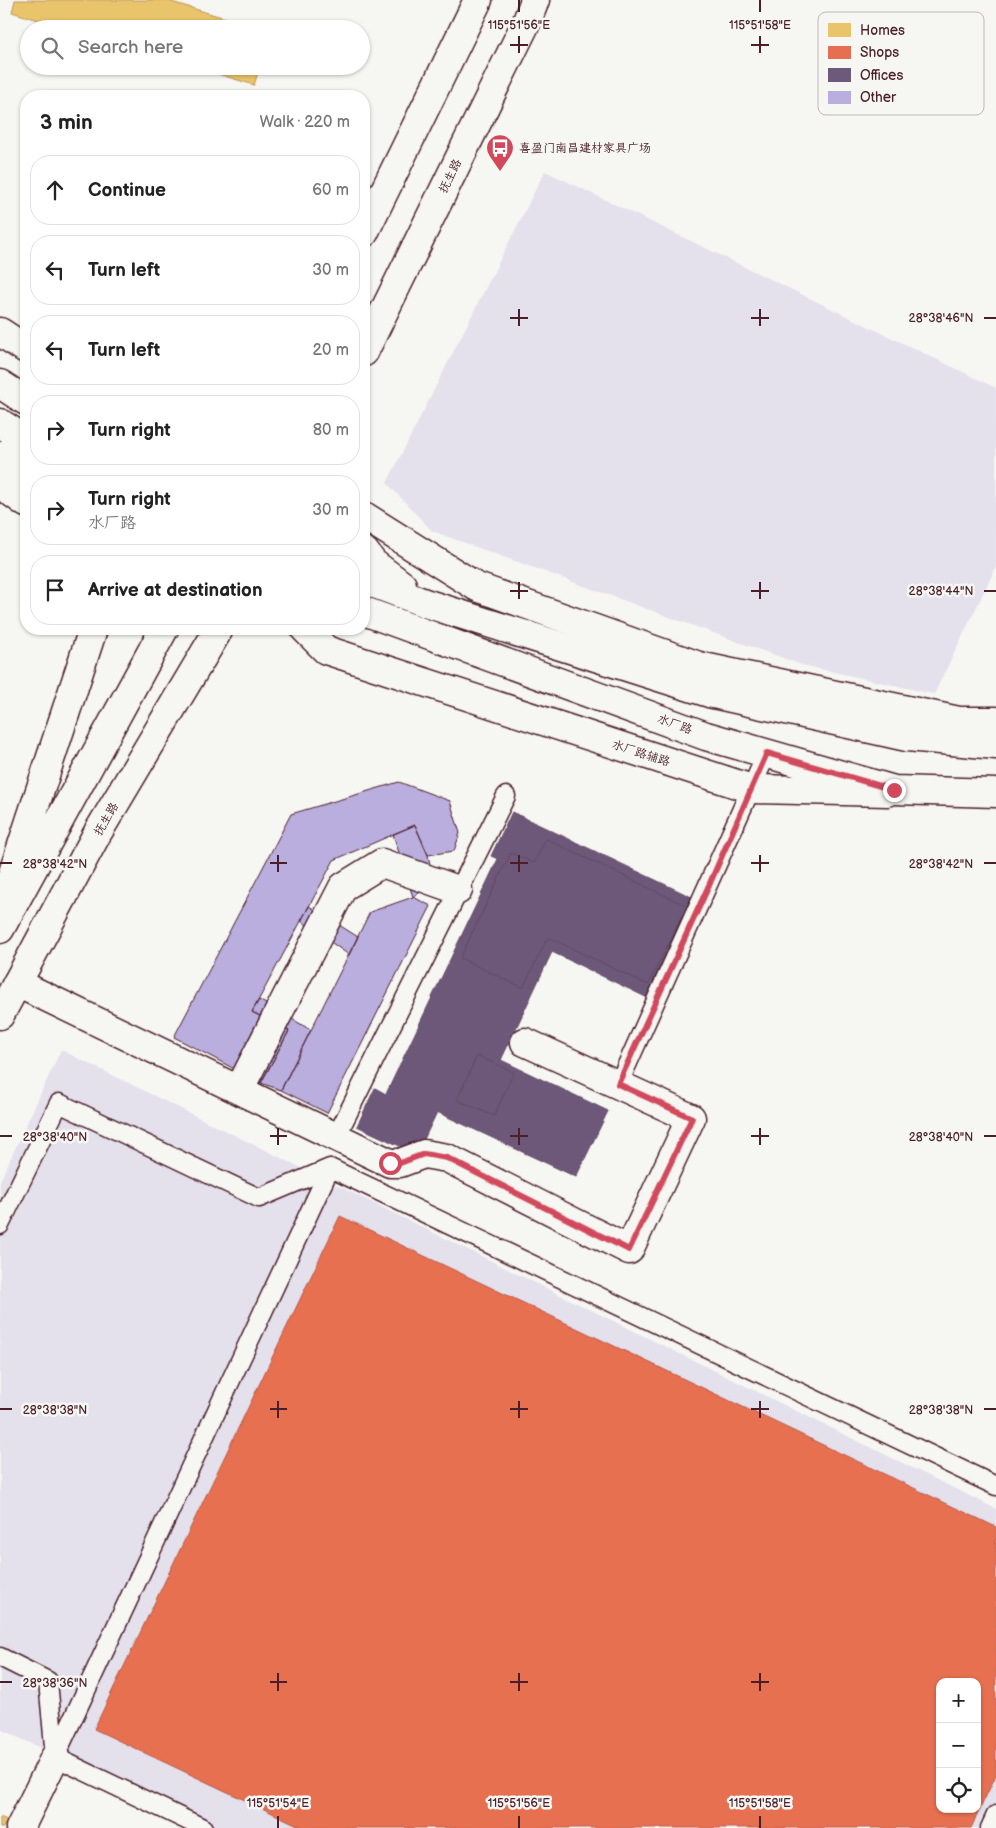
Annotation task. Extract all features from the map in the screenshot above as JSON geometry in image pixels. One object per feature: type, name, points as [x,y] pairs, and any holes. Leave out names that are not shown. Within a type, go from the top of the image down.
[{"type":"street","points":[[370,221],[478,0]]},
{"type":"street","name":"抚生路","points":[[370,340],[527,20],[535,0]]},
{"type":"street","points":[[0,332],[20,345]]},
{"type":"street","points":[[0,384],[20,397]]},
{"type":"street","points":[[0,423],[20,436]]},
{"type":"street","points":[[0,455],[20,468]]},
{"type":"street","points":[[0,484],[20,499]]},
{"type":"street","points":[[370,520],[476,587],[699,666],[959,720],[996,721]]},
{"type":"street","points":[[370,559],[425,603]]},
{"type":"street","points":[[370,582],[425,603],[709,694],[907,737],[996,745]]},
{"type":"street","name":"水厂路","points":[[370,613],[706,736],[894,790],[996,794]]},
{"type":"street","points":[[0,911],[92,635]]},
{"type":"street","points":[[0,929],[161,635]]},
{"type":"street","name":"抚生路","points":[[0,1014],[98,832],[215,635]]},
{"type":"street","name":"水厂路辅路","points":[[311,635],[326,650],[752,789],[996,794]]},
{"type":"street","points":[[240,1090],[344,887],[382,863],[458,890]]},
{"type":"street","points":[[17,983],[390,1163],[400,1163],[424,1154],[447,1158],[629,1250],[692,1118],[525,1042]]},
{"type":"street","points":[[20,1828],[55,1758]]},
{"type":"lane","points":[[618,1084],[767,753]]},
{"type":"lane","points":[[336,1137],[506,796]]},
{"type":"lane","points":[[0,1225],[59,1103],[258,1198],[330,1168],[996,1486]]},
{"type":"lane","points":[[55,1758],[330,1168]]},
{"type":"lane","points":[[0,1657],[48,1681],[55,1758]]},
{"type":"lane","points":[[55,1758],[203,1828]]},
{"type":"lane","points":[[990,1828],[996,1815]]},
{"type":"shaded area","points":[[545,171],[996,388],[996,567],[934,694],[802,665],[432,531],[387,483]]},
{"type":"shaded area","points":[[61,1050],[996,1509],[996,1828],[213,1828],[0,1729],[0,1181]]},
{"type":"building: Homes","points":[[15,0],[165,0],[232,20],[38,20],[12,12]]},
{"type":"building: Homes","points":[[221,75],[257,75],[254,85]]},
{"type":"building: Homes","points":[[0,1817],[7,1820],[3,1828],[0,1828]]},
{"type":"building: Shops","points":[[340,1216],[996,1527],[996,1775],[981,1807],[981,1678],[936,1678],[936,1813],[978,1813],[971,1828],[304,1828],[94,1729]]},
{"type":"building: Offices","points":[[512,812],[700,901],[652,1000],[552,952],[501,1060],[608,1111],[576,1177],[437,1112],[417,1154],[357,1126],[375,1088],[386,1094],[498,859],[491,856]]},
{"type":"building: Offices","points":[[546,839],[687,906],[648,985],[548,937],[523,988],[460,958],[511,853],[534,863]]},
{"type":"building: Offices","points":[[477,1056],[514,1072],[494,1116],[457,1100]]},
{"type":"building: Other","points":[[399,782],[450,801],[460,833],[454,851],[428,855],[415,825],[334,860],[252,1012],[289,1031],[261,1083],[174,1037],[291,814]]},
{"type":"building: Other","points":[[415,825],[428,855],[434,883],[413,897],[393,834]]},
{"type":"building: Other","points":[[413,897],[431,906],[327,1113],[281,1090],[370,912]]},
{"type":"building: Other","points":[[309,906],[358,937],[349,955],[301,921]]},
{"type":"building: Other","points":[[259,1000],[311,1030],[281,1090],[261,1083],[289,1031],[252,1012]]},
{"type":"place","name":"喜盈门南昌建材家具广场","points":[[500,172]]},
{"type":"route","points":[[390,1163],[400,1163],[424,1154],[447,1158],[629,1250],[692,1118],[618,1084],[767,753],[894,790]]}]
